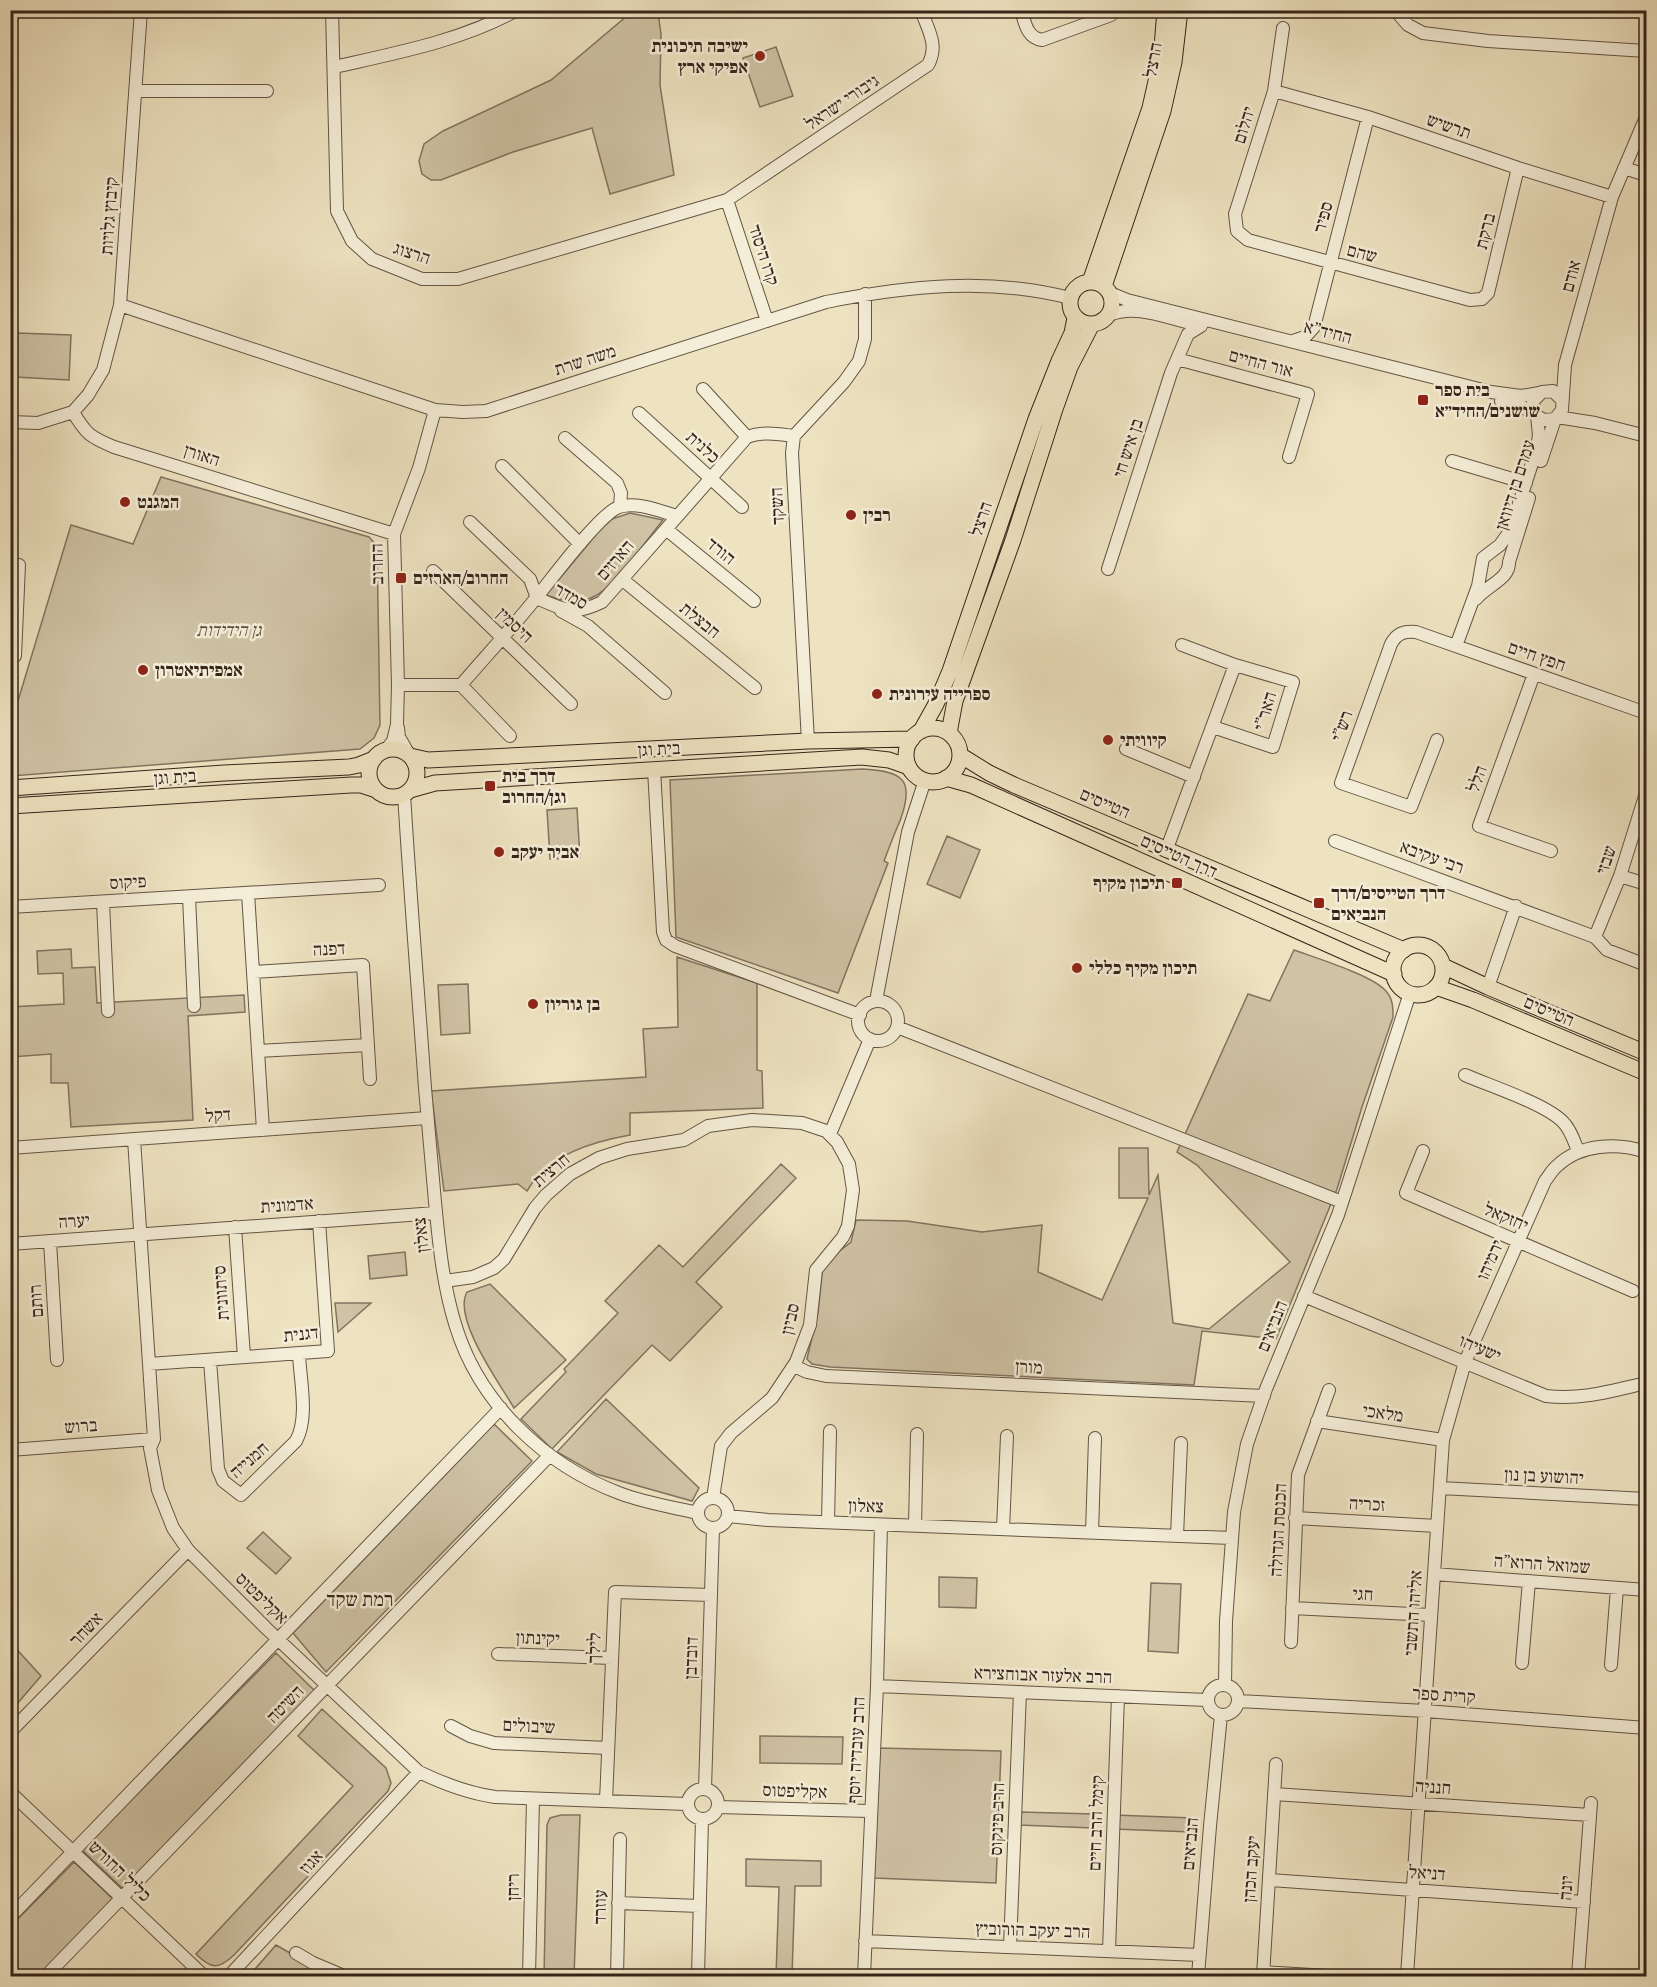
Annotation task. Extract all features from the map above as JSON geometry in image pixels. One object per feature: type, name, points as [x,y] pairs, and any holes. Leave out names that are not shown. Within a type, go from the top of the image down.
[{"type":"main road","name":"הרצל","points":[[1101,287],[1150,108],[1161,59],[1166,10]]},
{"type":"main road","name":"הרצל","points":[[1101,287],[1162,111],[1174,62],[1180,10]]},
{"type":"main road","points":[[1077,286],[1101,287],[1112,300],[1109,315],[1105,320],[1092,324],[1075,318],[1071,312],[1070,298],[1077,286]]},
{"type":"main road","name":"הרצל","points":[[916,735],[936,704],[950,671],[1036,418],[1072,333],[1075,318]]},
{"type":"main road","name":"הרצל","points":[[949,733],[955,701],[1013,540],[1055,409],[1071,367],[1092,324]]},
{"type":"main road","points":[[933,728],[949,733],[957,742],[960,754],[957,767],[946,778],[938,781],[925,780],[917,776],[909,767],[907,750],[916,735],[933,728]]},
{"type":"main road","name":"בית וגן","points":[[409,755],[428,760],[916,735]]},
{"type":"main road","points":[[397,749],[409,755],[416,765],[416,780],[403,793],[386,795],[376,790],[369,773],[380,754],[397,749]]},
{"type":"main road","name":"בית וגן","points":[[10,788],[349,767],[359,765],[380,754]]},
{"type":"main road","name":"הטייסים","points":[[960,754],[1014,786],[1404,950]]},
{"type":"main road","name":"בית וגן","points":[[403,793],[435,783],[862,756],[889,759],[909,767]]},
{"type":"main road","name":"דרך הטייסים","points":[[946,778],[981,790],[1394,974]]},
{"type":"main road","name":"בית וגן","points":[[10,806],[351,785],[361,785],[376,790]]},
{"type":"main road","points":[[1414,945],[1430,948],[1438,955],[1443,966],[1442,978],[1436,987],[1422,994],[1410,993],[1401,987],[1394,974],[1396,958],[1404,950],[1414,945]]},
{"type":"main road","name":"הטייסים","points":[[1443,966],[1647,1053]]},
{"type":"main road","name":"הטייסים","points":[[1436,987],[1647,1072]]},
{"type":"street","points":[[10,38],[12,10]]},
{"type":"street","name":"קיבוץ גלויות","points":[[73,412],[88,395],[103,370],[120,305],[141,10]]},
{"type":"street","name":"הרצוג","points":[[333,10],[337,212],[352,241],[372,259],[422,279],[458,279],[727,200]]},
{"type":"street","points":[[334,67],[409,50],[493,24],[517,10]]},
{"type":"street","name":"גיבורי ישראל","points":[[727,200],[928,65],[933,55],[933,44],[921,10]]},
{"type":"street","points":[[1021,10],[1029,34],[1035,39],[1042,40],[1111,15],[1115,10]]},
{"type":"street","points":[[1395,10],[1408,25],[1423,33],[1488,42],[1647,51]]},
{"type":"street","name":"יהלום","points":[[1238,231],[1235,214],[1274,91],[1283,28]]},
{"type":"street","points":[[136,92],[267,91]]},
{"type":"street","name":"תרשיש","points":[[1274,91],[1368,117],[1611,197]]},
{"type":"street","name":"ספיר","points":[[1314,327],[1368,117]]},
{"type":"street","name":"אודם","points":[[1562,402],[1565,365],[1611,197],[1647,117]]},
{"type":"street","name":"ברקת","points":[[1482,299],[1488,293],[1518,168]]},
{"type":"street","points":[[1624,168],[1647,175]]},
{"type":"street","name":"קרו היסוד","points":[[727,200],[767,321]]},
{"type":"street","name":"שהם","points":[[1238,231],[1248,240],[1330,263],[1470,300],[1482,299]]},
{"type":"street","name":"משה שרת","points":[[120,305],[435,410],[463,412],[486,411],[826,302],[865,294],[930,286],[983,285],[1046,291],[1070,298]]},
{"type":"street","name":"החיד\"א","points":[[1101,287],[1127,300],[1499,394],[1521,396],[1542,392]]},
{"type":"street","points":[[703,389],[747,437],[758,433],[795,436],[860,361],[865,339],[865,294]]},
{"type":"street","name":"החיד\"א","points":[[1109,315],[1116,312],[1133,311],[1173,319],[1488,399],[1513,403],[1536,415]]},
{"type":"street","points":[[1173,319],[1179,324],[1185,339]]},
{"type":"street","name":"בן איש חי","points":[[1108,569],[1177,359],[1185,339],[1192,330],[1201,326]]},
{"type":"street","points":[[1293,341],[1305,337],[1314,327],[1321,348]]},
{"type":"street","name":"אור החיים","points":[[1177,359],[1308,394],[1289,457]]},
{"type":"street","name":"אודם","points":[[1542,392],[1560,374],[1565,365]]},
{"type":"street","points":[[1595,423],[1578,416],[1553,391],[1542,392],[1533,401],[1533,410],[1544,420],[1556,418],[1595,423],[1647,436]]},
{"type":"street","points":[[1556,418],[1563,410],[1562,402]]},
{"type":"street","name":"החרוב","points":[[409,755],[399,737],[397,724],[394,534],[419,468],[435,410]]},
{"type":"street","points":[[10,422],[38,423],[73,412]]},
{"type":"street","name":"האורן","points":[[73,412],[84,430],[96,440],[114,447],[394,534]]},
{"type":"street","name":"כלנית","points":[[639,413],[742,507]]},
{"type":"street","name":"עמרם בן דיוואן","points":[[1490,552],[1500,545],[1510,531],[1539,435],[1536,415]]},
{"type":"street","name":"עמרם בן דיוואן","points":[[1509,562],[1556,418]]},
{"type":"street","name":"השקד","points":[[795,436],[792,467],[808,741]]},
{"type":"street","name":"הארזים","points":[[537,598],[564,610],[586,610],[603,602],[747,437]]},
{"type":"street","points":[[565,438],[617,483],[621,493],[620,506],[635,505],[677,516]]},
{"type":"street","name":"עמרם בן דיוואן","points":[[1452,461],[1526,483]]},
{"type":"street","points":[[502,466],[580,543]]},
{"type":"street","name":"הארזים","points":[[461,685],[537,598],[580,543],[620,506]]},
{"type":"street","name":"סמדר","points":[[470,522],[530,579],[537,598],[588,626],[665,693]]},
{"type":"street","name":"הורד","points":[[666,529],[754,601]]},
{"type":"street","points":[[1456,646],[1472,605],[1484,558],[1490,552],[1503,554],[1509,562],[1506,575],[1485,588],[1472,605]]},
{"type":"street","points":[[10,564],[19,565],[15,656],[10,656]]},
{"type":"street","name":"היסמין","points":[[433,571],[571,704]]},
{"type":"street","points":[[1482,571],[1488,578],[1497,580]]},
{"type":"street","name":"חבצלת","points":[[622,580],[755,688]]},
{"type":"street","name":"חפץ חיים","points":[[1416,632],[1647,713]]},
{"type":"street","name":"רש\"י","points":[[1416,632],[1401,633],[1391,644],[1341,783],[1411,807],[1437,740]]},
{"type":"street","name":"האר\"י","points":[[1182,645],[1235,666],[1293,682],[1273,747],[1213,727]]},
{"type":"street","points":[[1166,850],[1235,666]]},
{"type":"street","name":"הלל","points":[[1534,674],[1479,826],[1551,850]]},
{"type":"street","points":[[398,684],[461,685],[510,736]]},
{"type":"street","name":"החרוב","points":[[380,754],[393,741],[397,724]]},
{"type":"street","points":[[1126,749],[1194,777]]},
{"type":"street","points":[[654,769],[665,939],[675,946],[860,1015]]},
{"type":"street","points":[[876,1001],[908,832],[925,780]]},
{"type":"street","name":"צאלון","points":[[403,793],[436,1212],[445,1281],[452,1314],[465,1349],[501,1408],[549,1456],[579,1474],[621,1494],[698,1513]]},
{"type":"street","name":"שבזי","points":[[1595,937],[1620,876],[1647,793]]},
{"type":"street","name":"רבי עקיבא","points":[[1335,841],[1595,937],[1607,950],[1647,965]]},
{"type":"street","points":[[1620,876],[1647,884]]},
{"type":"street","name":"פיקוס","points":[[10,907],[379,885]]},
{"type":"street","points":[[248,893],[263,1130]]},
{"type":"street","points":[[189,897],[195,1006]]},
{"type":"street","points":[[103,902],[108,1011]]},
{"type":"street","points":[[1488,987],[1516,906]]},
{"type":"street","name":"דפנה","points":[[253,972],[363,965],[370,1079]]},
{"type":"street","name":"הנביאים","points":[[1225,1685],[1226,1621],[1235,1504],[1249,1436],[1342,1202],[1410,993]]},
{"type":"street","points":[[876,1001],[889,1004],[897,1014],[897,1028],[894,1033],[883,1040],[870,1039],[861,1030],[859,1024],[860,1015],[865,1006],[876,1001]]},
{"type":"street","points":[[897,1028],[1342,1202]]},
{"type":"street","points":[[830,1134],[870,1039]]},
{"type":"street","points":[[258,1051],[368,1045]]},
{"type":"street","points":[[1465,1075],[1549,1110],[1564,1122],[1572,1134],[1578,1151],[1600,1147],[1624,1147],[1647,1152]]},
{"type":"street","name":"דקל","points":[[10,1148],[427,1118]]},
{"type":"street","name":"חרצית","points":[[445,1281],[473,1277],[494,1268],[504,1259],[535,1208],[557,1184],[599,1158],[627,1149],[684,1140],[708,1126],[752,1120],[811,1126],[830,1134]]},
{"type":"street","name":"סביון","points":[[714,1498],[721,1446],[730,1433],[772,1398],[794,1366],[810,1325],[816,1270],[843,1237],[848,1226],[853,1190],[849,1164],[830,1134]]},
{"type":"street","name":"אקליפטוס","points":[[134,1139],[154,1439],[150,1448],[158,1490],[173,1528],[188,1550],[278,1639],[419,1772],[451,1787],[495,1797],[687,1804]]},
{"type":"street","name":"יחזקאל","points":[[1423,1151],[1406,1193],[1633,1291]]},
{"type":"street","name":"ירמיהו","points":[[1465,1362],[1545,1181],[1557,1166],[1578,1151]]},
{"type":"street","name":"אדמונית","points":[[140,1234],[436,1212]]},
{"type":"street","name":"דגנית","points":[[149,1364],[328,1351],[319,1221]]},
{"type":"street","name":"סיתוונית","points":[[235,1227],[244,1357]]},
{"type":"street","name":"יערה","points":[[10,1244],[140,1234]]},
{"type":"street","name":"רותם","points":[[50,1241],[57,1360]]},
{"type":"street","name":"ישעיהו","points":[[1304,1296],[1546,1396],[1583,1397],[1647,1383]]},
{"type":"street","name":"חמנייה","points":[[210,1359],[218,1469],[223,1481],[240,1495],[296,1442],[299,1435],[303,1419],[298,1354]]},
{"type":"street","name":"אליהו התשבי","points":[[1407,1977],[1443,1440],[1465,1362]]},
{"type":"street","name":"מורן","points":[[794,1366],[807,1372],[826,1376],[1264,1396]]},
{"type":"street","name":"הכנסת הגדולה","points":[[1291,1642],[1298,1475],[1329,1390]]},
{"type":"street","points":[[10,1917],[501,1408]]},
{"type":"street","name":"מלאכי","points":[[1317,1421],[1443,1440]]},
{"type":"street","points":[[828,1522],[830,1431]]},
{"type":"street","points":[[915,1526],[917,1434]]},
{"type":"street","points":[[1003,1529],[1007,1436]]},
{"type":"street","points":[[1092,1533],[1095,1438]]},
{"type":"street","name":"ברוש","points":[[10,1450],[154,1439]]},
{"type":"street","points":[[1177,1536],[1181,1443]]},
{"type":"street","name":"השיטה","points":[[46,1977],[549,1456]]},
{"type":"street","name":"יהושוע בן נון","points":[[1440,1488],[1647,1499]]},
{"type":"street","points":[[714,1498],[726,1504],[728,1516],[724,1524],[714,1528],[703,1524],[698,1513],[703,1503],[714,1498]]},
{"type":"street","name":"צאלון","points":[[728,1516],[768,1520],[1232,1538]]},
{"type":"street","name":"זכריה","points":[[1295,1518],[1437,1526]]},
{"type":"street","name":"הרב עובדיה יוסף","points":[[864,1977],[877,1686],[881,1524]]},
{"type":"street","name":"דובדבן","points":[[705,1789],[714,1528]]},
{"type":"street","name":"אשחר","points":[[10,1732],[188,1550]]},
{"type":"street","name":"שמואל הרוא\"ה","points":[[1434,1574],[1647,1590]]},
{"type":"street","points":[[1522,1663],[1529,1581]]},
{"type":"street","points":[[1611,1665],[1617,1588]]},
{"type":"street","name":"לילך","points":[[606,1801],[615,1592],[711,1595]]},
{"type":"street","name":"חגי","points":[[1292,1608],[1431,1615]]},
{"type":"street","name":"יקינתון","points":[[498,1654],[612,1658]]},
{"type":"street","points":[[1225,1685],[1233,1689],[1238,1696],[1238,1701],[1233,1712],[1221,1715],[1210,1708],[1208,1700],[1211,1690],[1225,1685]]},
{"type":"street","name":"הרב אלעזר אבוחצירא","points":[[877,1686],[1208,1700]]},
{"type":"street","name":"הרב פינקוס","points":[[1010,1947],[1020,1692]]},
{"type":"street","name":"קימל הרב חיים","points":[[1109,1951],[1118,1696]]},
{"type":"street","name":"קרית ספר","points":[[1238,1701],[1425,1711],[1647,1728]]},
{"type":"street","name":"הנביאים","points":[[1198,1977],[1221,1715]]},
{"type":"street","name":"שיבולים","points":[[451,1726],[482,1741],[494,1743],[608,1748]]},
{"type":"street","name":"יעקב הכהן","points":[[1263,1974],[1276,1764]]},
{"type":"street","name":"אגוז","points":[[229,1977],[419,1772]]},
{"type":"street","points":[[705,1789],[715,1795],[718,1807],[714,1815],[702,1820],[692,1815],[687,1804],[694,1792],[705,1789]]},
{"type":"street","name":"כליל החורש","points":[[10,1792],[204,1977]]},
{"type":"street","name":"חנניה","points":[[1274,1794],[1419,1804],[1591,1809]]},
{"type":"street","name":"ריחן","points":[[529,1977],[533,1799]]},
{"type":"street","name":"אקליפטוס","points":[[718,1807],[870,1811]]},
{"type":"street","name":"יונה","points":[[1578,1977],[1591,1809]]},
{"type":"street","points":[[698,1977],[702,1820]]},
{"type":"street","name":"עוזרד","points":[[617,1977],[620,1839]]},
{"type":"street","name":"דניאל","points":[[1269,1880],[1584,1902]]},
{"type":"street","points":[[618,1903],[700,1906]]},
{"type":"street","name":"הרב יעקב הורוביץ","points":[[865,1941],[1199,1954]]},
{"type":"street","points":[[296,1953],[344,1977]]},
{"type":"street","points":[[1263,1974],[1329,1977]]},
{"type":"green space","points":[[634,10],[658,13],[661,34],[660,85],[674,175],[610,194],[592,128],[513,152],[441,180],[431,180],[422,174],[419,161],[424,144],[443,131],[551,80]]},
{"type":"green space","points":[[776,47],[793,96],[760,107],[743,58]]},
{"type":"green space","points":[[17,333],[71,335],[69,380],[15,377]]},
{"type":"green space","name":"גן הידידות","points":[[161,477],[369,537],[377,546],[380,725],[374,738],[360,749],[11,776],[11,724],[71,525],[133,544]]},
{"type":"green space","points":[[630,513],[663,520],[631,561],[603,591],[589,599],[577,601],[546,595],[599,531],[612,519]]},
{"type":"green space","points":[[862,769],[888,772],[896,776],[906,787],[906,796],[900,821],[884,861],[888,863],[838,993],[676,937],[670,780]]},
{"type":"green space","points":[[577,808],[580,858],[550,859],[547,810]]},
{"type":"green space","points":[[947,836],[980,850],[960,898],[927,884]]},
{"type":"green space","points":[[71,949],[72,968],[95,967],[97,1003],[244,995],[245,1012],[188,1016],[193,1120],[71,1127],[68,1083],[51,1083],[51,1054],[11,1057],[10,1007],[64,1004],[63,973],[38,974],[37,951]]},
{"type":"green space","points":[[1294,950],[1342,967],[1378,984],[1390,996],[1393,1017],[1337,1189],[1276,1339],[1202,1331],[1194,1385],[830,1367],[812,1364],[807,1359],[818,1312],[823,1264],[851,1242],[856,1220],[907,1221],[982,1232],[1042,1225],[1038,1272],[1102,1300],[1148,1198],[1119,1198],[1119,1148],[1148,1148],[1149,1195],[1158,1175],[1173,1323],[1209,1329],[1290,1262],[1197,1165],[1177,1152],[1248,994],[1270,1001]]},
{"type":"green space","points":[[677,957],[757,983],[757,1070],[762,1071],[763,1108],[630,1113],[630,1135],[586,1146],[559,1159],[546,1168],[527,1191],[518,1184],[444,1191],[431,1091],[646,1077],[643,1029],[678,1027]]},
{"type":"green space","points":[[468,984],[470,1033],[441,1035],[438,985]]},
{"type":"green space","points":[[781,1164],[796,1178],[696,1282],[722,1307],[670,1361],[652,1345],[552,1449],[521,1419],[566,1372],[564,1369],[618,1313],[605,1301],[659,1245],[683,1267]]},
{"type":"green space","points":[[405,1252],[407,1275],[370,1279],[368,1256]]},
{"type":"green space","points":[[490,1284],[566,1360],[514,1408],[489,1368],[466,1318],[464,1303],[467,1292]]},
{"type":"green space","points":[[335,1303],[371,1303],[338,1332]]},
{"type":"green space","points":[[606,1399],[699,1488],[692,1501],[596,1474],[557,1452]]},
{"type":"green space","points":[[494,1424],[532,1461],[326,1672],[293,1633]]},
{"type":"green space","points":[[263,1532],[291,1558],[276,1574],[247,1548]]},
{"type":"green space","points":[[939,1577],[977,1578],[976,1608],[939,1607]]},
{"type":"green space","points":[[1151,1583],[1181,1584],[1178,1653],[1148,1651]]},
{"type":"green space","points":[[11,1643],[41,1676],[11,1711]]},
{"type":"green space","points":[[276,1653],[316,1692],[123,1889],[82,1850]]},
{"type":"green space","points":[[322,1709],[386,1768],[391,1783],[388,1791],[234,1955],[219,1965],[210,1965],[196,1954],[353,1786],[298,1736]]},
{"type":"green space","points":[[760,1736],[843,1737],[842,1764],[760,1763]]},
{"type":"green space","points":[[878,1748],[1001,1751],[996,1883],[874,1878]]},
{"type":"green space","points":[[1020,1812],[1094,1814],[1093,1828],[1019,1825]]},
{"type":"green space","points":[[561,1815],[580,1815],[574,1976],[544,1976],[547,1825],[550,1818]]},
{"type":"green space","points":[[1114,1815],[1193,1818],[1192,1832],[1113,1829]]},
{"type":"green space","points":[[746,1859],[821,1861],[821,1886],[795,1886],[792,1976],[776,1976],[779,1887],[746,1886]]},
{"type":"green space","points":[[74,1862],[116,1902],[42,1976],[11,1976],[11,1926]]},
{"type":"green space","points":[[276,1945],[311,1965],[337,1976],[249,1976]]},
{"type":"place","name":"ישיבה תיכונית אפיקי ארץ","points":[[760,56]]},
{"type":"place","name":"בית ספר שושנים/החיד״א","points":[[1423,400]]},
{"type":"place","name":"המגנט","points":[[125,502]]},
{"type":"place","name":"רבין","points":[[851,515]]},
{"type":"place","name":"החרוב/הארזים","points":[[401,578]]},
{"type":"place","name":"אמפיתיאטרון","points":[[143,670]]},
{"type":"place","name":"ספרייה עירונית","points":[[877,694]]},
{"type":"place","name":"קיוויתי","points":[[1108,740]]},
{"type":"place","name":"דרך בית וגן/החרוב","points":[[490,786]]},
{"type":"place","name":"אביר יעקב","points":[[499,852]]},
{"type":"place","name":"תיכון מקיף","points":[[1177,883]]},
{"type":"place","name":"דרך הטייסים/דרך הנביאים","points":[[1319,903]]},
{"type":"place","name":"תיכון מקיף כללי","points":[[1077,968]]},
{"type":"place","name":"בן גוריון","points":[[533,1004]]},
{"type":"district","name":"רמת שקד","points":[[360,1599]]}]
